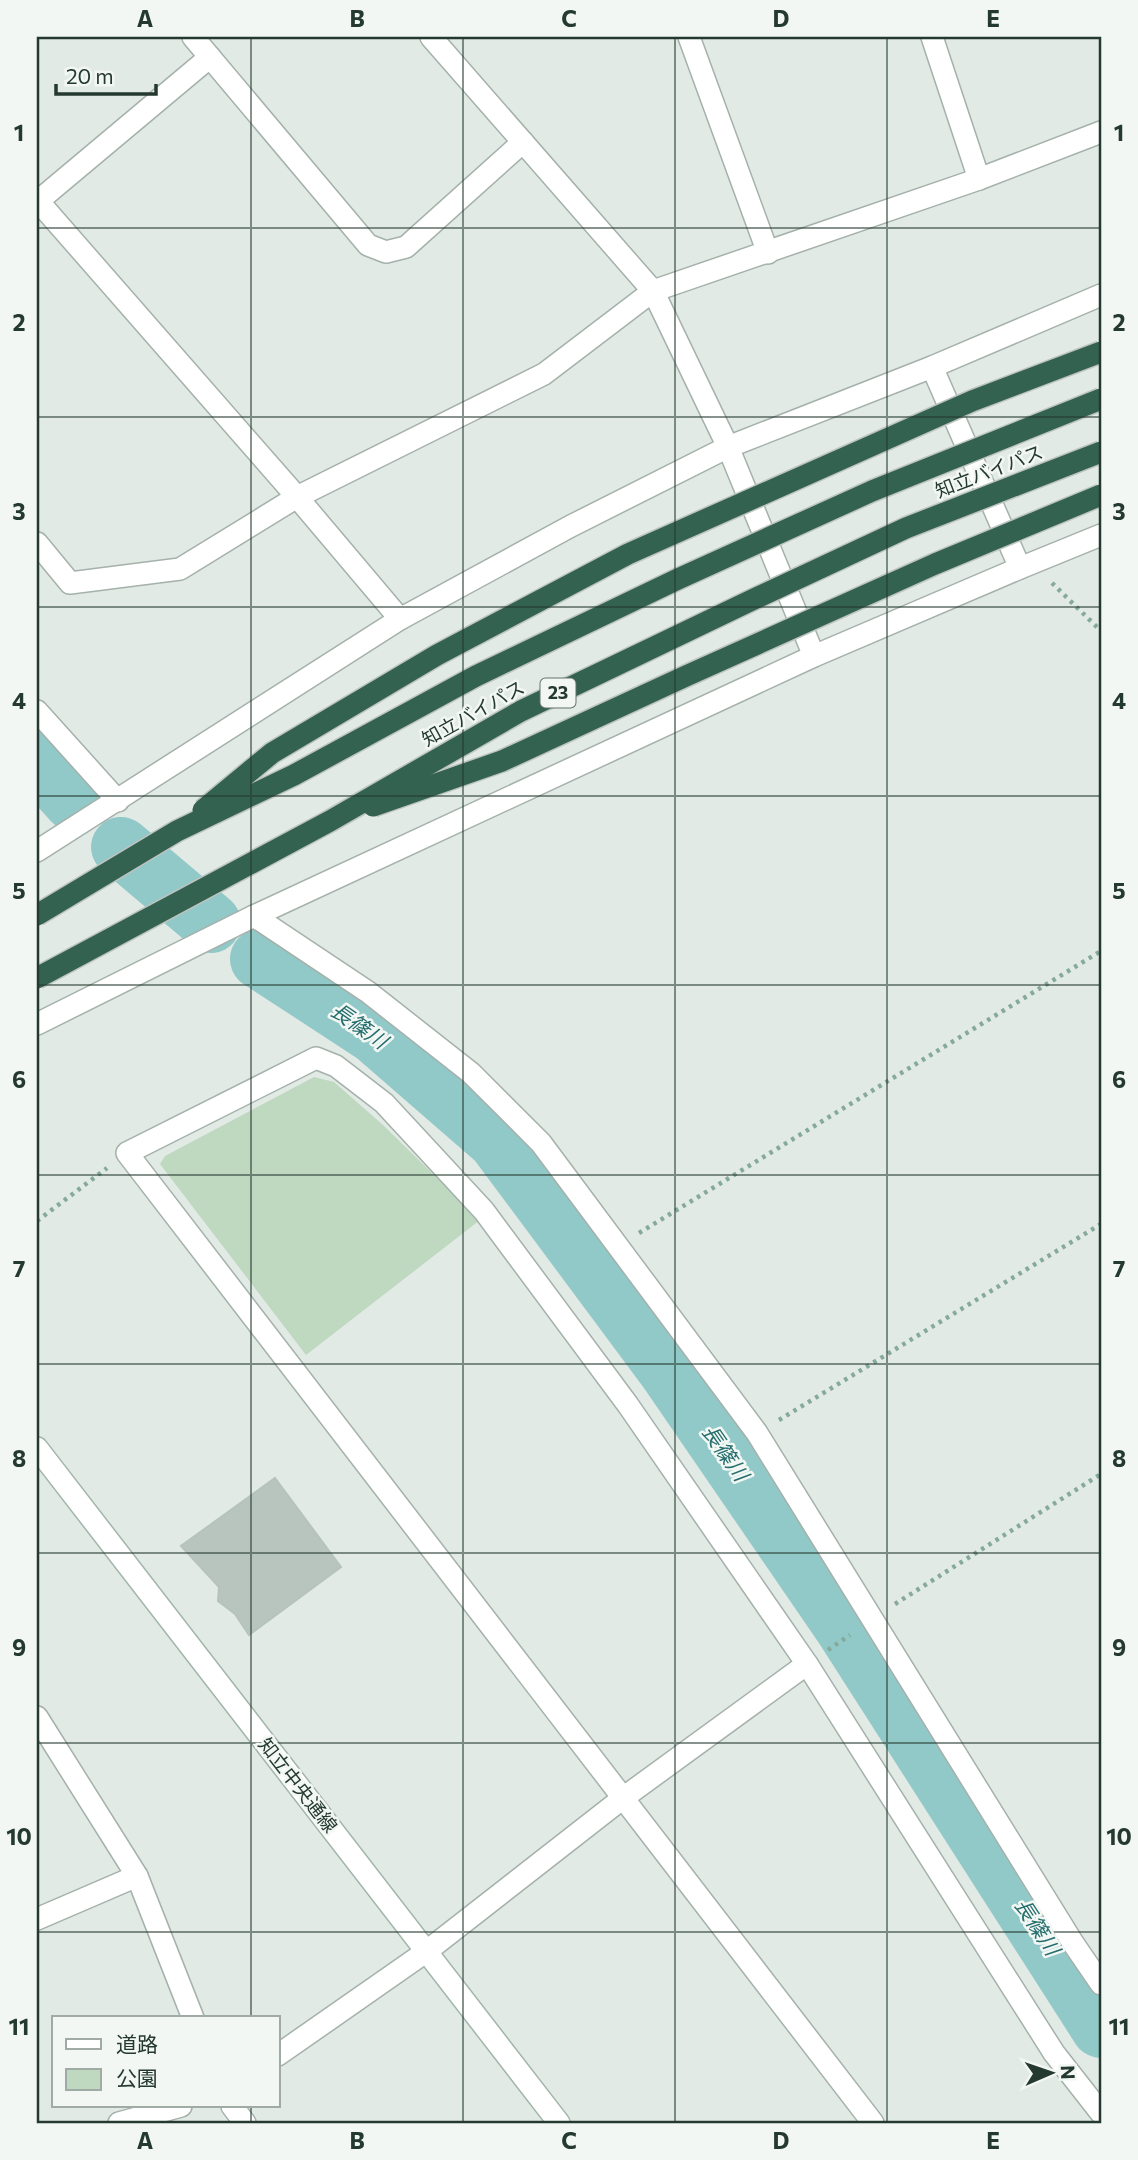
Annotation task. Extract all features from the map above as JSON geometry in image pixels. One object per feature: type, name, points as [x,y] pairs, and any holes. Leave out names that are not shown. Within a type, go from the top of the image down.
[{"type":"highway","points":[[177,831],[272,753],[437,655],[616,561],[972,401],[1101,352]]},
{"type":"highway","name":"知立バイパス","points":[[37,915],[177,831],[294,775],[476,676],[678,579],[872,491],[1101,399]]},
{"type":"highway","name":"知立バイパス","points":[[37,978],[330,821],[521,711],[906,528],[1101,452]]},
{"type":"highway","points":[[330,821],[502,761],[935,564],[1101,495]]},
{"type":"street","points":[[193,37],[368,244],[386,252],[406,247],[523,142]]},
{"type":"street","points":[[431,37],[653,291],[728,447],[814,656]]},
{"type":"street","points":[[689,37],[768,253]]},
{"type":"street","points":[[932,37],[979,179]]},
{"type":"street","points":[[210,57],[37,202],[297,497],[400,619]]},
{"type":"street","points":[[37,543],[70,583],[180,569],[297,497],[544,374],[653,291],[979,179],[1101,132]]},
{"type":"street","points":[[37,851],[400,619],[571,526],[728,447],[932,367],[1101,295]]},
{"type":"street","points":[[932,367],[1020,568]]},
{"type":"street","points":[[37,1024],[254,916],[814,656],[1101,536]]},
{"type":"street","points":[[37,711],[118,801]]},
{"type":"street","points":[[254,916],[368,992],[471,1073],[541,1143],[757,1433],[866,1623],[1101,1984]]},
{"type":"street","points":[[873,2123],[127,1153],[316,1058],[336,1066],[384,1103],[492,1222],[628,1405],[807,1664],[1054,2053],[1101,2113]]},
{"type":"street","name":"知立中央通線","points":[[41,1460],[559,2123]]},
{"type":"street","points":[[280,2054],[427,1951],[623,1798],[807,1664]]},
{"type":"street","points":[[37,1717],[137,1876],[192,2016]]},
{"type":"street","points":[[37,1919],[137,1876]]},
{"type":"street","points":[[119,2123],[174,2108]]},
{"type":"street","points":[[234,2108],[246,2123]]},
{"type":"path","points":[[1020,568],[1046,577],[1101,631]]},
{"type":"path","points":[[617,1246],[1101,951]]},
{"type":"path","points":[[37,1222],[127,1153]]},
{"type":"path","points":[[757,1433],[1101,1224]]},
{"type":"path","points":[[830,1648],[1101,1474]]},
{"type":"green space","points":[[314,1077],[334,1082],[383,1125],[480,1220],[306,1355],[160,1164],[165,1156]]},
{"type":"building","points":[[275,1478],[341,1567],[249,1635],[235,1614],[218,1601],[219,1587],[181,1546]]},
{"type":"waterway","name":"長篠川","points":[[37,761],[73,801]]},
{"type":"waterway","name":"長篠川","points":[[121,847],[211,923]]},
{"type":"waterway","name":"長篠川","points":[[260,959],[375,1034],[497,1140],[668,1370],[845,1628],[1101,2028]]}]
